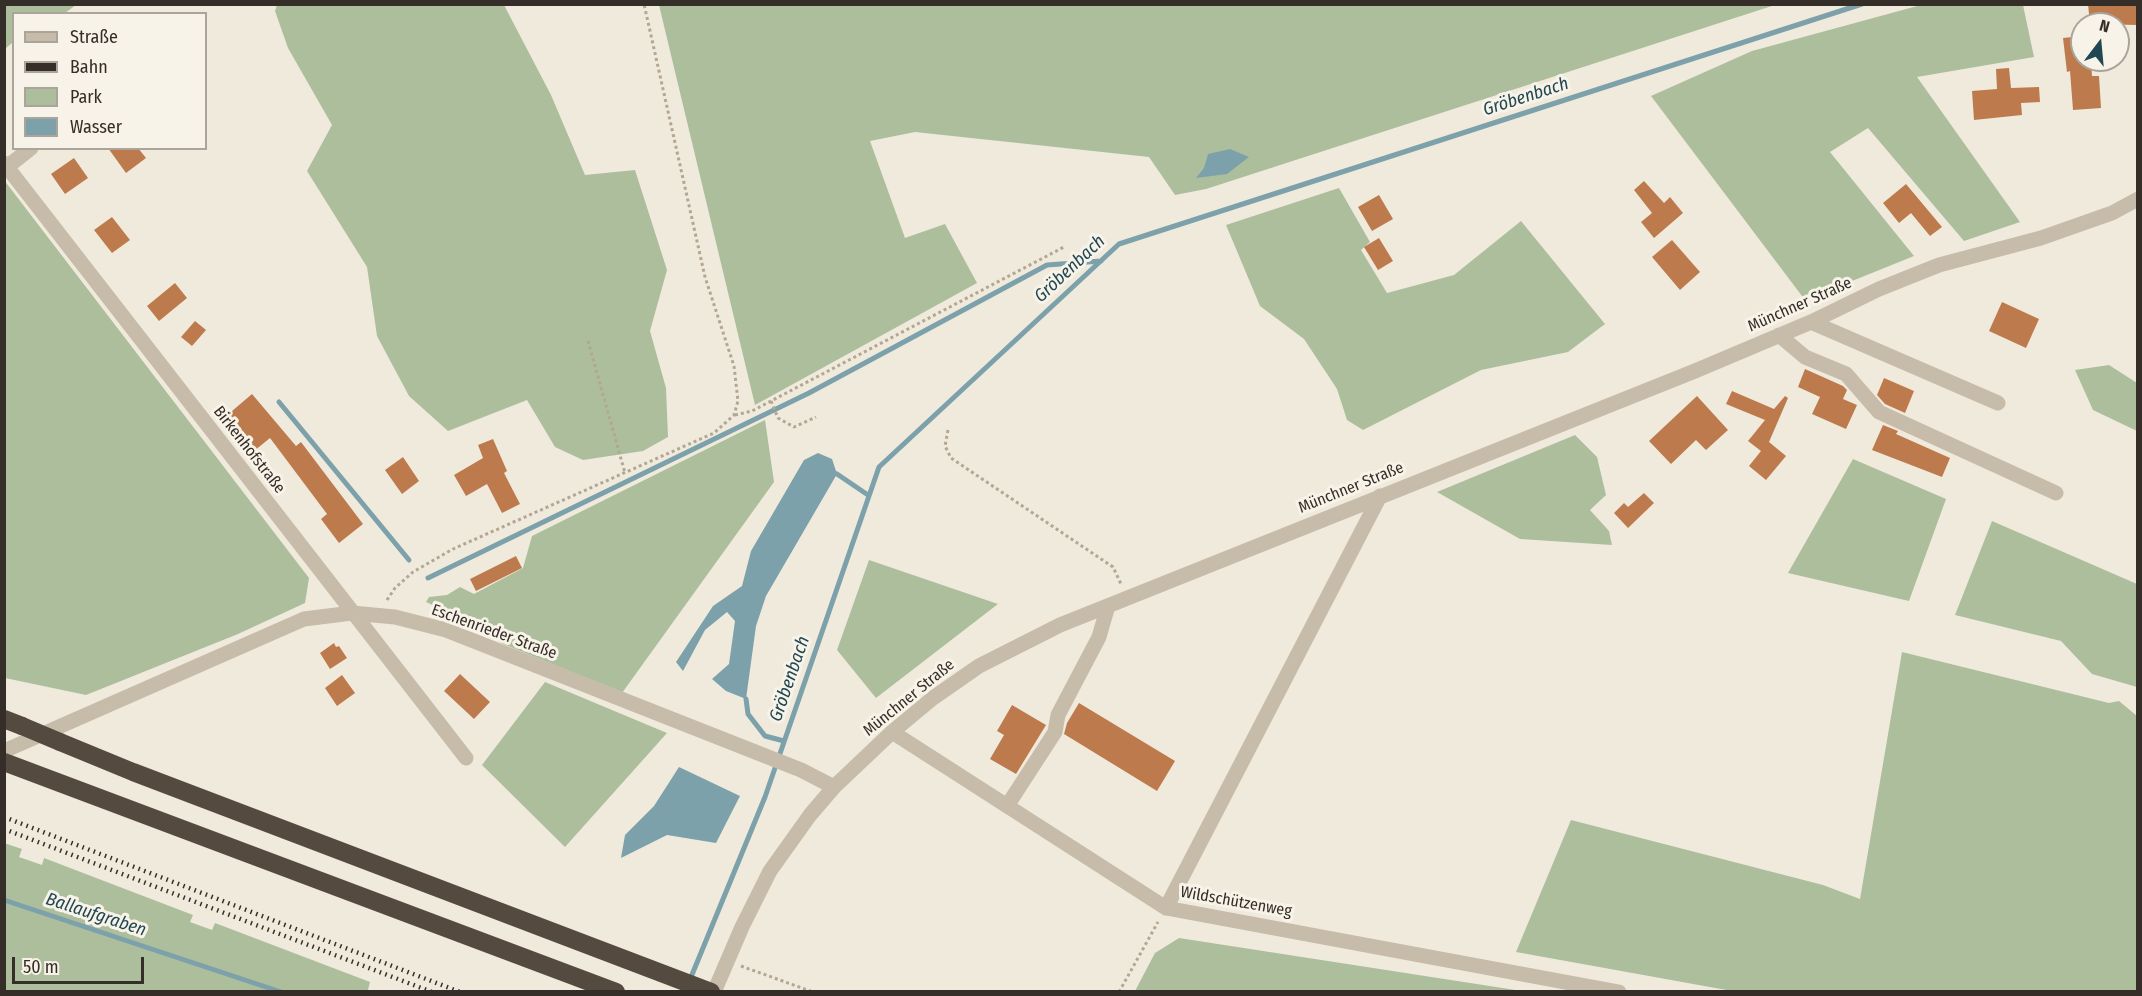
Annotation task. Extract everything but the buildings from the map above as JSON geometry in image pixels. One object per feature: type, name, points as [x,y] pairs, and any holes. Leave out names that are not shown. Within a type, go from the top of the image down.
[{"type":"highway","points":[[4,719],[133,772],[712,992]]},
{"type":"highway","points":[[8,759],[615,991]]},
{"type":"street","points":[[6,165],[28,150]]},
{"type":"street","name":"Birkenhofstraße","points":[[6,165],[466,758]]},
{"type":"street","name":"Münchner Straße","points":[[712,992],[770,872],[810,815],[834,787],[892,732],[933,698],[979,666],[1060,625],[1811,322],[1879,289],[1939,265],[2041,238],[2112,213],[2138,199]]},
{"type":"street","points":[[1811,322],[1998,403]]},
{"type":"street","points":[[1779,335],[1805,357],[1846,374],[1879,412],[2056,494]]},
{"type":"street","points":[[1166,908],[1380,496]]},
{"type":"street","points":[[1007,806],[1055,732],[1058,715],[1100,637],[1108,606]]},
{"type":"street","name":"Eschenrieder Straße","points":[[8,759],[304,619],[352,613],[378,615],[446,630],[767,757],[834,787]]},
{"type":"street","name":"Wildschützenweg","points":[[892,732],[1166,908],[1619,992]]},
{"type":"path","points":[[644,4],[705,277],[735,366],[738,401],[734,415]]},
{"type":"path","points":[[378,615],[395,588],[413,572],[453,549],[714,433],[734,415],[752,411],[771,402],[1064,247]]},
{"type":"path","points":[[588,341],[625,473]]},
{"type":"path","points":[[771,402],[777,418],[794,427],[816,417]]},
{"type":"path","points":[[948,430],[945,446],[951,458],[1113,567],[1129,599]]},
{"type":"path","points":[[1119,992],[1166,908]]},
{"type":"path","points":[[727,961],[813,992]]},
{"type":"green space","points":[[5,4],[76,4],[66,12],[12,12],[12,43],[5,49]]},
{"type":"green space","points":[[277,5],[504,5],[551,95],[585,175],[635,170],[667,270],[650,331],[666,388],[668,437],[643,451],[583,460],[555,447],[527,400],[448,431],[409,396],[377,336],[367,267],[307,171],[332,125],[288,48],[275,11]]},
{"type":"green space","points":[[659,5],[1775,5],[1206,189],[1175,195],[1149,157],[915,132],[870,141],[905,238],[945,224],[977,283],[755,405]]},
{"type":"green space","points":[[1921,5],[2023,5],[2034,57],[1917,77],[2020,222],[1964,241],[1868,128],[1830,152],[1914,256],[1805,300],[1651,96],[1752,51]]},
{"type":"green space","points":[[4,180],[309,578],[305,603],[238,634],[86,695],[5,678]]},
{"type":"green space","points":[[1339,188],[1370,242],[1361,250],[1387,293],[1454,275],[1521,221],[1605,324],[1568,352],[1481,370],[1363,430],[1347,420],[1337,389],[1304,339],[1260,306],[1226,225]]},
{"type":"green space","points":[[2109,365],[2137,383],[2137,431],[2093,410],[2075,370]]},
{"type":"green space","points":[[765,420],[774,482],[622,693],[501,643],[484,628],[426,602],[429,597],[447,595],[460,587],[474,594],[523,568],[532,536]]},
{"type":"green space","points":[[1575,435],[1597,457],[1606,495],[1590,510],[1609,531],[1612,545],[1520,539],[1437,492]]},
{"type":"green space","points":[[1853,459],[1946,499],[1909,601],[1788,573]]},
{"type":"green space","points":[[1992,521],[2137,584],[2137,687],[2092,674],[2061,641],[1955,615]]},
{"type":"green space","points":[[869,560],[998,604],[876,698],[837,650]]},
{"type":"green space","points":[[1902,652],[2109,703],[2119,701],[2137,716],[2137,991],[1732,991],[1516,952],[1571,820],[1823,885],[1860,899]]},
{"type":"green space","points":[[545,682],[667,733],[565,847],[482,765]]},
{"type":"green space","points":[[4,843],[22,849],[19,857],[42,865],[44,858],[193,915],[190,922],[212,930],[215,923],[370,982],[368,990],[373,991],[5,991]]},
{"type":"green space","points":[[1179,938],[1522,991],[1135,991],[1155,953]]},
{"type":"water","points":[[1230,149],[1249,157],[1227,174],[1196,178],[1204,168],[1208,154]]},
{"type":"water","points":[[818,453],[832,459],[837,474],[766,596],[756,626],[746,699],[726,691],[712,679],[729,664],[735,621],[727,612],[705,630],[683,671],[676,662],[713,606],[742,586],[751,551],[804,460]]},
{"type":"water","points":[[679,767],[740,796],[716,843],[667,835],[621,858],[625,835],[654,806]]},
{"type":"waterway","name":"Gröbenbach","points":[[689,982],[765,797],[879,467],[1119,244],[1862,4]]},
{"type":"waterway","points":[[428,578],[809,393],[1047,265],[1101,261]]},
{"type":"waterway","points":[[279,402],[409,560]]},
{"type":"waterway","points":[[837,474],[868,495]]},
{"type":"waterway","points":[[746,699],[748,714],[765,736],[784,741]]},
{"type":"waterway","name":"Ballaufgraben","points":[[4,900],[281,992]]},
{"type":"railway","points":[[4,817],[460,992]]},
{"type":"railway","points":[[4,829],[432,992]]}]
